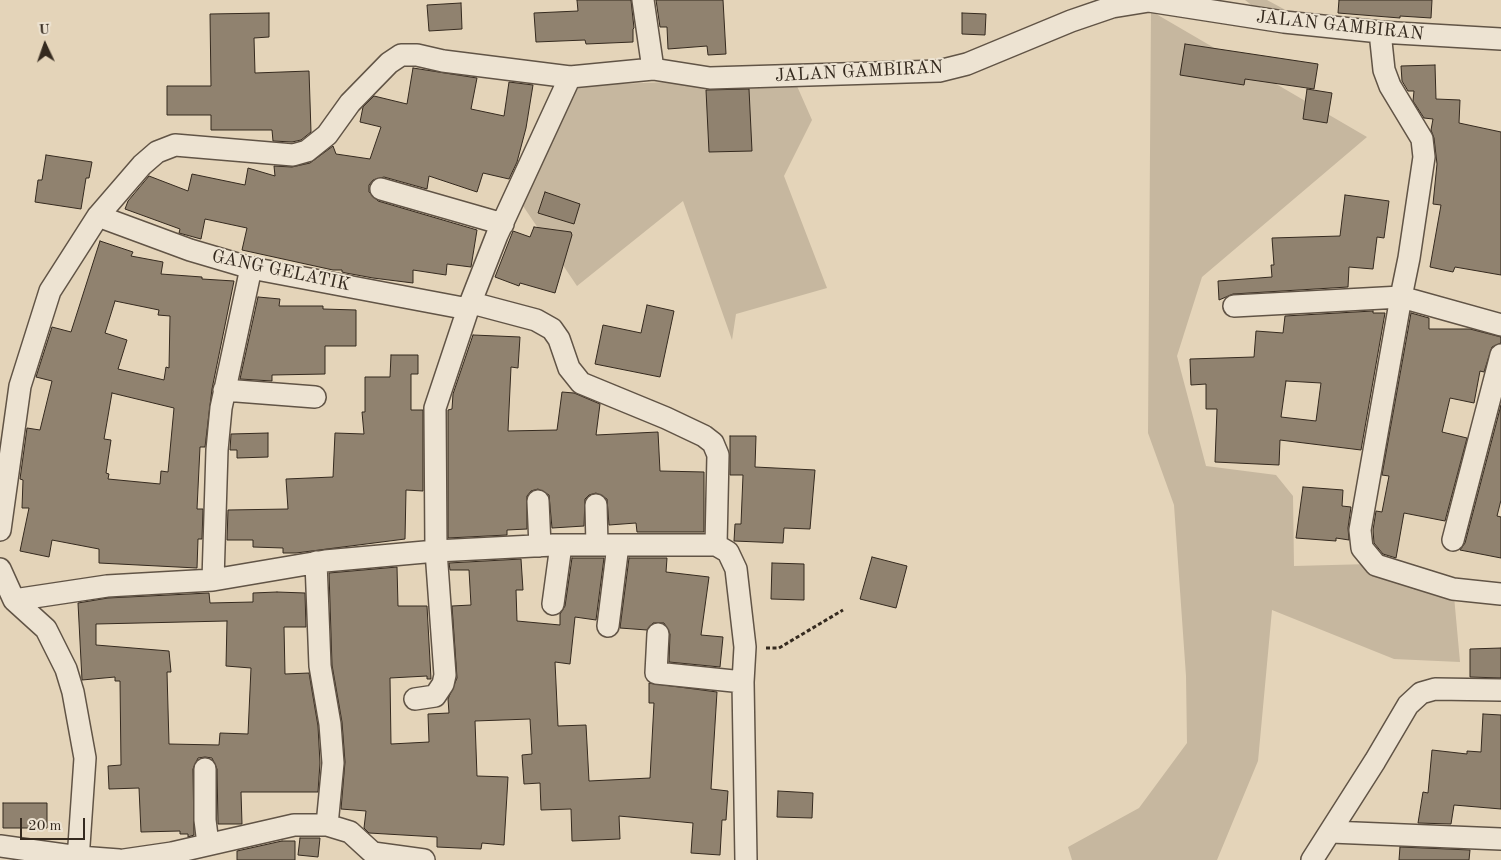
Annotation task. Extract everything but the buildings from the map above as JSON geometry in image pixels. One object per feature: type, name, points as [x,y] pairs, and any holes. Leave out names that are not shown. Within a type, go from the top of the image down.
[{"type":"street","points":[[643,0],[653,69]]},
{"type":"street","name":"JALAN GAMBIRAN","points":[[98,216],[142,165],[157,152],[175,145],[293,155],[307,151],[327,135],[350,103],[389,63],[401,55],[417,55],[443,61],[570,78],[653,69],[710,78],[939,71],[968,64],[1071,21],[1112,7],[1149,1],[1284,22],[1380,32],[1501,40]]},
{"type":"street","points":[[1380,32],[1384,70],[1390,86],[1422,139],[1424,157],[1410,258],[1401,297],[1360,530],[1362,548],[1376,565],[1453,589],[1501,594]]},
{"type":"street","points":[[415,699],[435,696],[443,684],[445,675],[436,551],[435,408],[470,306],[503,224],[570,78]]},
{"type":"street","points":[[381,189],[503,224]]},
{"type":"street","points":[[0,530],[2,502],[20,386],[50,291],[98,216]]},
{"type":"street","name":"GANG GELATIK","points":[[98,216],[190,250],[251,268],[470,306],[536,320],[552,329],[559,339],[569,368],[582,384],[666,418],[704,436],[713,443],[718,454],[719,475],[716,546]]},
{"type":"street","points":[[213,580],[217,450],[224,390],[251,268]]},
{"type":"street","points":[[1234,306],[1401,297],[1501,325]]},
{"type":"street","points":[[1453,540],[1501,355]]},
{"type":"street","points":[[224,390],[316,397]]},
{"type":"street","points":[[538,501],[540,546]]},
{"type":"street","points":[[596,505],[608,545],[608,626]]},
{"type":"street","points":[[14,600],[107,586],[213,580],[316,562],[436,551],[561,545],[716,546],[728,552],[736,569],[745,647],[743,682],[746,860]]},
{"type":"street","points":[[553,604],[561,545]]},
{"type":"street","points":[[316,562],[320,666],[330,724],[333,763],[327,825]]},
{"type":"street","points":[[0,569],[14,600],[46,629],[66,669],[73,692],[85,758],[79,859]]},
{"type":"street","points":[[658,634],[656,673],[743,682]]},
{"type":"street","points":[[1312,860],[1331,832],[1408,704],[1421,693],[1435,690],[1501,690]]},
{"type":"street","points":[[205,769],[205,820],[208,844]]},
{"type":"street","points":[[124,860],[171,856],[208,844],[294,825],[327,825],[350,832],[372,857],[424,860]]},
{"type":"street","points":[[1331,832],[1501,839]]},
{"type":"street","points":[[0,846],[79,859],[119,860]]},
{"type":"path","points":[[745,647],[779,648],[843,610]]},
{"type":"shaded area","points":[[1245,0],[1267,0],[1293,14],[1263,14]]},
{"type":"shaded area","points":[[1151,11],[1367,137],[1202,277],[1177,356],[1206,466],[1276,475],[1293,496],[1294,566],[1370,564],[1454,596],[1460,662],[1394,659],[1272,610],[1258,761],[1217,860],[1072,860],[1068,847],[1139,808],[1187,743],[1186,676],[1174,505],[1148,433]]},
{"type":"shaded area","points":[[793,77],[812,120],[784,176],[827,288],[736,314],[732,340],[683,201],[577,286],[515,194],[567,86]]}]
